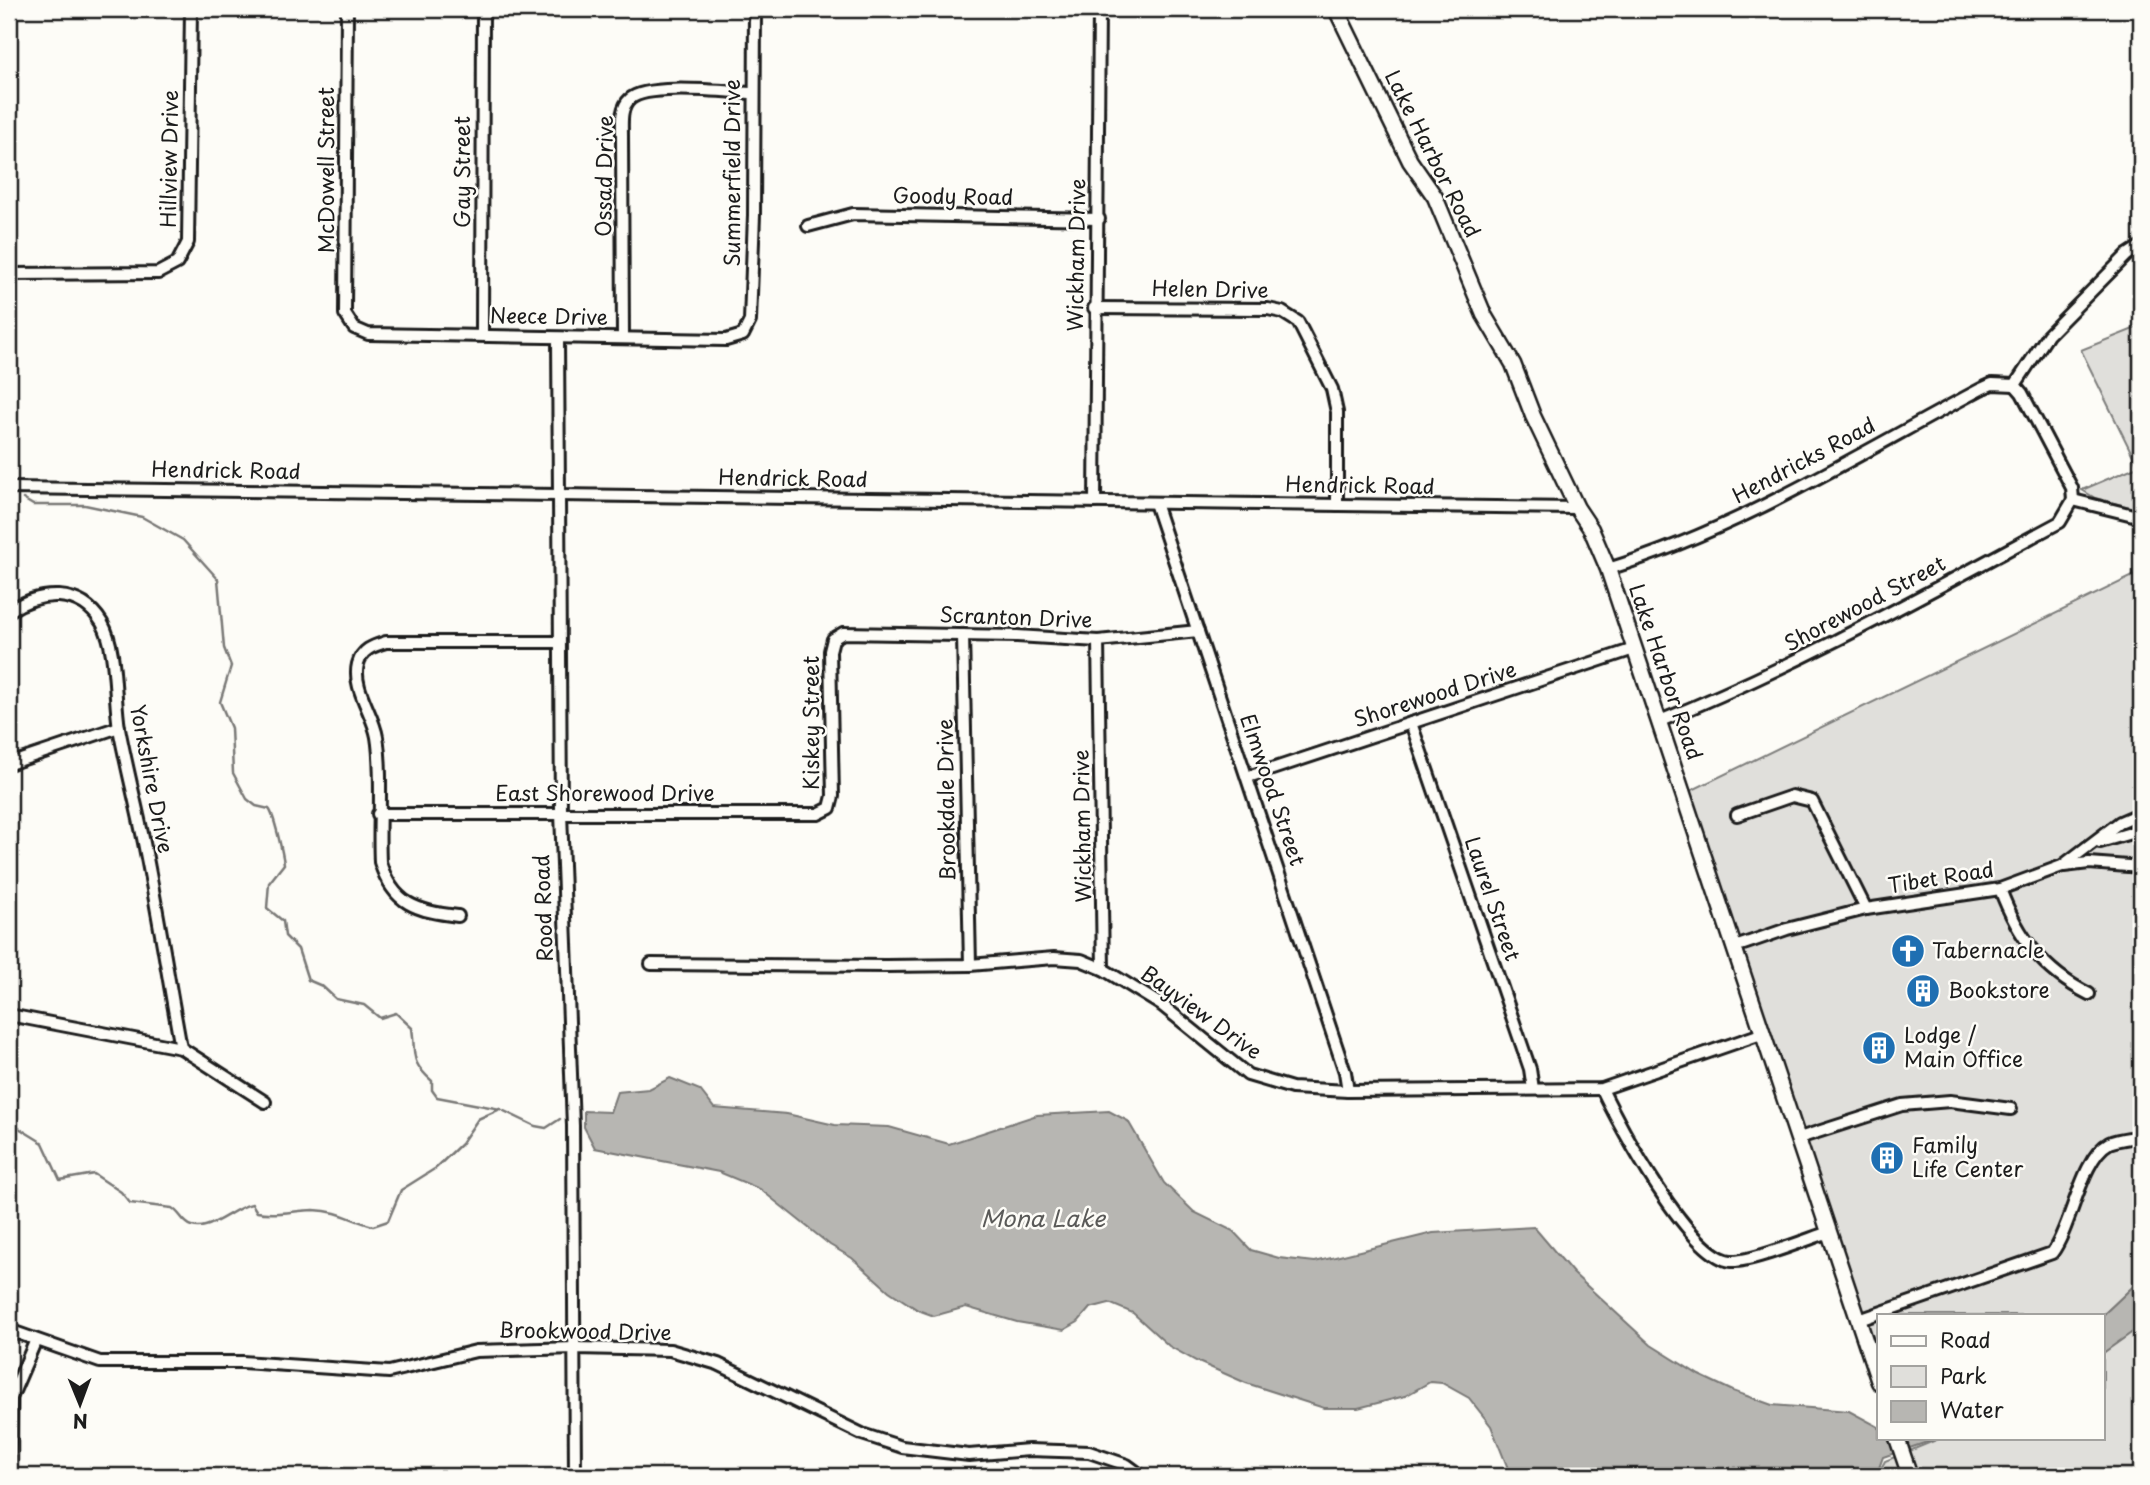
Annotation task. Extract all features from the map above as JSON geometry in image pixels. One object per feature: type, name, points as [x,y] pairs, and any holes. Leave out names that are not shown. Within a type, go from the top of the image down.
[{"type":"street","points":[[9,9],[9,125]]},
{"type":"street","name":"Hillview Drive","points":[[9,274],[158,274],[177,263],[188,242],[191,9]]},
{"type":"street","name":"McDowell Street","points":[[347,9],[345,314],[354,328]]},
{"type":"street","name":"Gay Street","points":[[482,335],[483,9]]},
{"type":"street","name":"Summerfield Drive","points":[[743,335],[750,321],[754,215],[755,9]]},
{"type":"street","name":"Wickham Drive","points":[[1095,502],[1094,307],[1099,219],[1098,9]]},
{"type":"street","name":"Lake Harbor Road","points":[[1336,9],[1410,161],[1435,197],[1484,315],[1513,364],[1533,416],[1577,508],[1591,529],[1608,569],[1877,1376]]},
{"type":"street","name":"Ossad Drive","points":[[624,338],[622,135],[623,111],[628,100],[639,93],[655,91],[753,93]]},
{"type":"street","name":"Goody Road","points":[[808,226],[853,214],[1099,219]]},
{"type":"street","points":[[2141,246],[2127,254],[2048,335],[2015,385],[2072,488],[2073,500],[2141,517]]},
{"type":"street","name":"Helen Drive","points":[[1094,307],[1268,309],[1282,312],[1298,322],[1332,389],[1337,412],[1337,505]]},
{"type":"street","name":"Neece Drive","points":[[354,328],[368,334],[558,338],[726,340],[743,335]]},
{"type":"street","name":"Rood Road","points":[[558,338],[561,813],[573,1125],[575,1476]]},
{"type":"street","name":"Hendricks Road","points":[[1608,569],[1678,547],[1751,512],[1992,384],[2015,385]]},
{"type":"street","name":"Hendrick Road","points":[[9,488],[1577,508]]},
{"type":"street","name":"Shorewood Street","points":[[1660,721],[1805,659],[2060,522],[2073,500]]},
{"type":"street","name":"Elmwood Street","points":[[1155,503],[1345,1072],[1348,1091]]},
{"type":"street","name":"Yorkshire Drive","points":[[9,611],[51,594],[76,598],[92,611],[102,624],[108,642],[119,727],[146,852],[181,1048]]},
{"type":"street","name":"Scranton Drive","points":[[833,639],[843,634],[963,635],[1098,641],[1198,631]]},
{"type":"street","name":"Brookdale Drive","points":[[963,635],[970,965]]},
{"type":"street","name":"Kiskey Street","points":[[830,808],[833,796],[830,651],[833,639]]},
{"type":"street","name":"Wickham Drive","points":[[1098,641],[1103,969]]},
{"type":"street","points":[[458,916],[426,912],[402,900],[386,881],[380,862],[377,737],[357,678],[362,654],[371,646],[386,642],[559,642]]},
{"type":"street","name":"Shorewood Drive","points":[[1248,777],[1634,649]]},
{"type":"street","name":"Laurel Street","points":[[1411,723],[1525,1056],[1533,1089]]},
{"type":"street","points":[[9,764],[119,727]]},
{"type":"street","points":[[1737,815],[1792,796],[1812,801],[1866,909]]},
{"type":"street","name":"East Shorewood Drive","points":[[378,814],[818,814],[830,808]]},
{"type":"street","name":"Tibet Road","points":[[1735,947],[1782,930],[1866,909],[2000,889],[2062,866],[2096,843],[2120,822],[2141,813]]},
{"type":"street","points":[[2096,843],[2141,830]]},
{"type":"street","points":[[2062,866],[2090,863],[2141,867]]},
{"type":"street","points":[[2000,889],[2018,931],[2041,962],[2068,983],[2089,994]]},
{"type":"street","name":"Bayview Drive","points":[[651,964],[970,965],[1054,958],[1081,960],[1103,969],[1163,1006],[1248,1074],[1292,1088],[1348,1091],[1602,1089],[1764,1033]]},
{"type":"street","points":[[9,1015],[181,1048],[265,1102]]},
{"type":"street","points":[[1602,1089],[1683,1226],[1703,1248],[1720,1259],[1737,1262],[1829,1232]]},
{"type":"street","points":[[1799,1138],[1902,1105],[1950,1101],[2011,1109]]},
{"type":"street","points":[[1858,1320],[2052,1254],[2062,1239],[2092,1160],[2109,1143],[2141,1136]]},
{"type":"street","name":"Brookwood Drive","points":[[9,1330],[35,1342],[100,1362],[242,1362],[389,1372],[476,1351],[655,1349],[692,1354],[758,1382],[862,1434],[902,1447],[969,1455],[1029,1450],[1089,1452],[1127,1465],[1142,1476]]},
{"type":"street","points":[[9,1473],[11,1398],[35,1342]]},
{"type":"street","points":[[1898,1440],[1908,1470]]},
{"type":"green space","points":[[2141,326],[2141,510],[2095,498],[2082,490],[2138,466],[2081,350]]},
{"type":"green space","points":[[2141,572],[2141,1279],[2104,1314],[1877,1314],[1877,1376],[1684,794]]},
{"type":"green space","points":[[2141,1326],[2141,1476],[1877,1476],[1885,1461],[1936,1440],[2104,1440],[2104,1352]]},
{"type":"water","name":"Mona Lake","points":[[670,1078],[700,1090],[714,1108],[787,1114],[835,1125],[889,1127],[949,1144],[1037,1115],[1109,1111],[1128,1121],[1164,1183],[1194,1212],[1233,1231],[1251,1250],[1279,1258],[1315,1262],[1433,1233],[1534,1227],[1573,1273],[1651,1345],[1699,1375],[1772,1405],[1849,1411],[1877,1426],[1877,1440],[1933,1440],[1883,1457],[1876,1476],[1511,1476],[1491,1426],[1469,1398],[1442,1383],[1430,1382],[1405,1396],[1358,1408],[1324,1408],[1246,1383],[1196,1361],[1169,1346],[1133,1313],[1109,1303],[1090,1308],[1078,1322],[1064,1330],[1017,1322],[966,1307],[934,1316],[918,1310],[889,1291],[852,1258],[830,1245],[760,1189],[719,1172],[595,1148],[584,1127],[584,1111],[610,1112],[617,1092],[649,1089]]},
{"type":"water","points":[[2141,1279],[2141,1326],[2104,1352],[2104,1314]]},
{"type":"waterway","points":[[23,499],[33,505],[85,505],[142,517],[183,540],[218,579],[224,648],[231,666],[220,702],[231,728],[233,773],[247,799],[256,806],[269,809],[273,818],[284,864],[269,883],[267,908],[283,921],[285,936],[298,949],[308,980],[322,986],[336,999],[364,1005],[380,1018],[396,1013],[412,1028],[417,1063],[432,1081],[432,1090],[437,1097],[500,1109],[535,1126],[546,1128],[560,1119]]},
{"type":"waterway","points":[[9,1122],[43,1143],[60,1180],[94,1174],[121,1192],[130,1203],[172,1208],[194,1227],[210,1224],[252,1204],[257,1212],[323,1211],[373,1226],[388,1221],[401,1190],[436,1168],[461,1144],[478,1119],[498,1110]]},
{"type":"place","name":"Tabernacle","points":[[1908,951]]},
{"type":"place","name":"Bookstore","points":[[1923,991]]},
{"type":"place","name":"Lodge / Main Office","points":[[1879,1048]]},
{"type":"place","name":"Family Life Center","points":[[1887,1158]]}]
